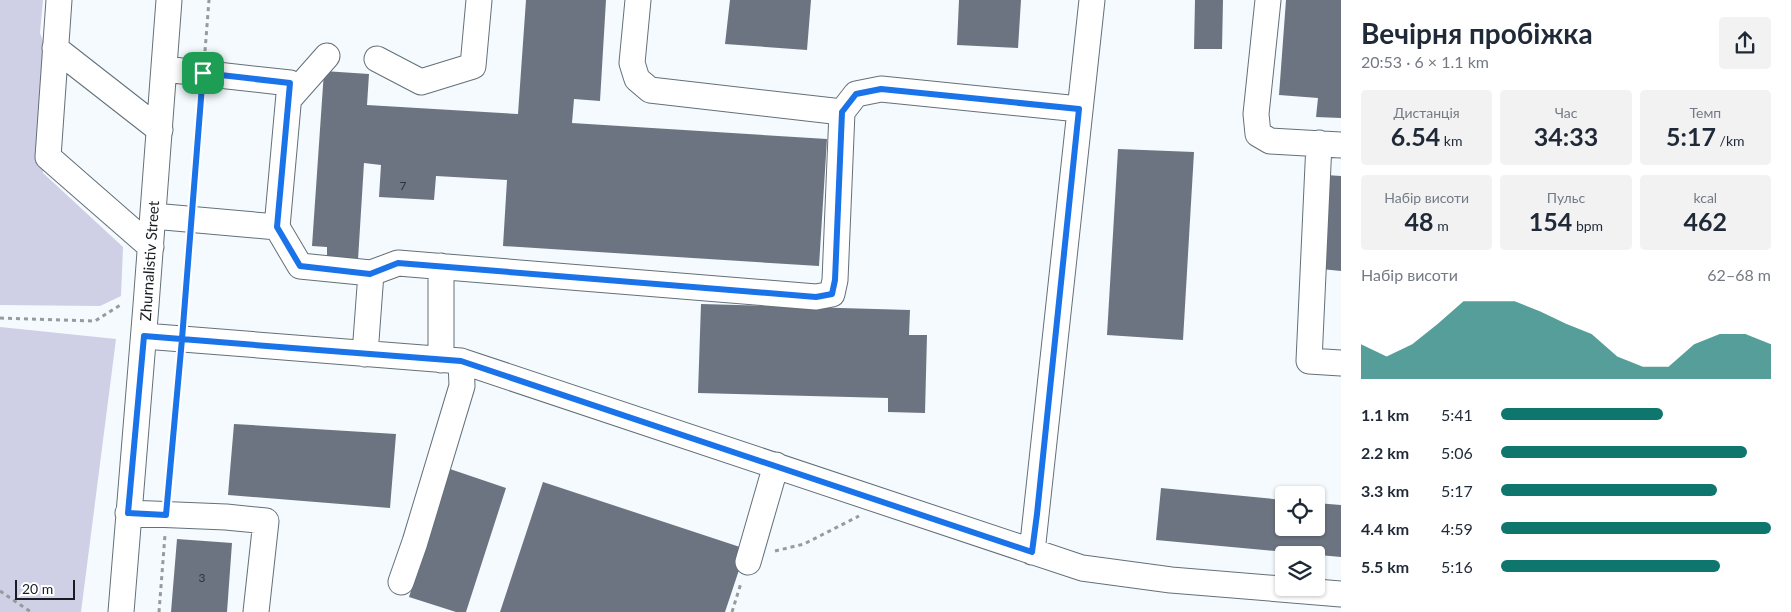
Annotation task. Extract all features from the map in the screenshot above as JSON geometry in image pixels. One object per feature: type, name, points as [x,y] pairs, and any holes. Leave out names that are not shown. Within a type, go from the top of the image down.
[{"type":"street","points":[[59,0],[48,157],[151,247]]},
{"type":"street","name":"Zhurnalistiv Street","points":[[120,612],[144,336],[169,0]]},
{"type":"street","points":[[377,59],[421,82],[473,66],[479,0]]},
{"type":"street","points":[[638,0],[632,63],[637,79],[650,90],[842,112]]},
{"type":"street","points":[[1032,552],[1092,0]]},
{"type":"street","points":[[1268,0],[1256,114],[1258,134],[1270,141],[1330,144],[1309,361],[1341,363]]},
{"type":"street","points":[[55,48],[160,130]]},
{"type":"street","points":[[288,99],[327,56]]},
{"type":"street","points":[[164,69],[290,83],[277,227],[300,266],[370,274],[398,263],[816,297],[832,294],[835,280],[842,112],[856,94],[881,89],[1079,109]]},
{"type":"street","points":[[153,216],[277,227]]},
{"type":"street","points":[[401,582],[462,386],[451,361],[441,266]]},
{"type":"street","points":[[365,354],[370,274]]},
{"type":"street","points":[[144,336],[451,361],[886,502],[1082,568],[1172,580],[1341,594]]},
{"type":"street","points":[[748,562],[776,466]]},
{"type":"street","points":[[128,513],[226,517],[266,521],[256,612]]},
{"type":"path","points":[[159,612],[209,0]]},
{"type":"path","points":[[0,318],[95,321],[122,304]]},
{"type":"path","points":[[732,612],[748,562],[770,552],[804,544],[886,502]]},
{"type":"path","points":[[0,591],[31,612]]},
{"type":"shaded area","points":[[0,0],[43,0],[40,33],[54,69],[43,173],[123,247],[121,296],[100,306],[0,305]]},
{"type":"shaded area","points":[[0,327],[116,339],[81,612],[0,612]]},
{"type":"building","points":[[526,0],[606,0],[600,101],[574,99],[572,123],[827,139],[819,266],[503,246],[507,180],[436,176],[434,200],[379,197],[381,165],[364,163],[358,260],[327,258],[327,247],[312,246],[324,71],[369,74],[367,105],[518,114]]},
{"type":"building","points":[[730,0],[811,0],[807,50],[725,44]]},
{"type":"building","points":[[959,0],[1021,0],[1018,48],[957,45]]},
{"type":"building","points":[[1195,0],[1223,0],[1222,49],[1194,49]]},
{"type":"building","points":[[1286,0],[1341,0],[1341,118],[1316,117],[1318,98],[1279,95]]},
{"type":"building","points":[[1118,149],[1194,152],[1183,340],[1107,335]]},
{"type":"building","points":[[1326,175],[1341,176],[1341,271],[1321,269]]},
{"type":"building","points":[[701,304],[910,310],[909,335],[927,335],[925,413],[888,412],[888,398],[698,393]]},
{"type":"building","points":[[234,424],[396,434],[390,508],[228,495]]},
{"type":"building","points":[[450,469],[506,488],[466,612],[456,612],[409,597]]},
{"type":"building","points":[[543,482],[746,549],[725,612],[500,612]]},
{"type":"building","points":[[1161,488],[1275,499],[1275,536],[1325,536],[1325,504],[1341,505],[1341,557],[1325,556],[1325,546],[1275,546],[1275,551],[1156,540]]},
{"type":"building","points":[[177,539],[232,543],[227,612],[171,612]]},
{"type":"route","points":[[203,73],[182,339],[166,515],[128,513],[144,336],[182,339],[365,354],[461,361],[948,522],[1032,552],[1079,109],[881,89],[856,94],[842,112],[835,280],[832,294],[816,297],[398,263],[370,274],[300,266],[277,227],[290,83],[203,73]]}]
